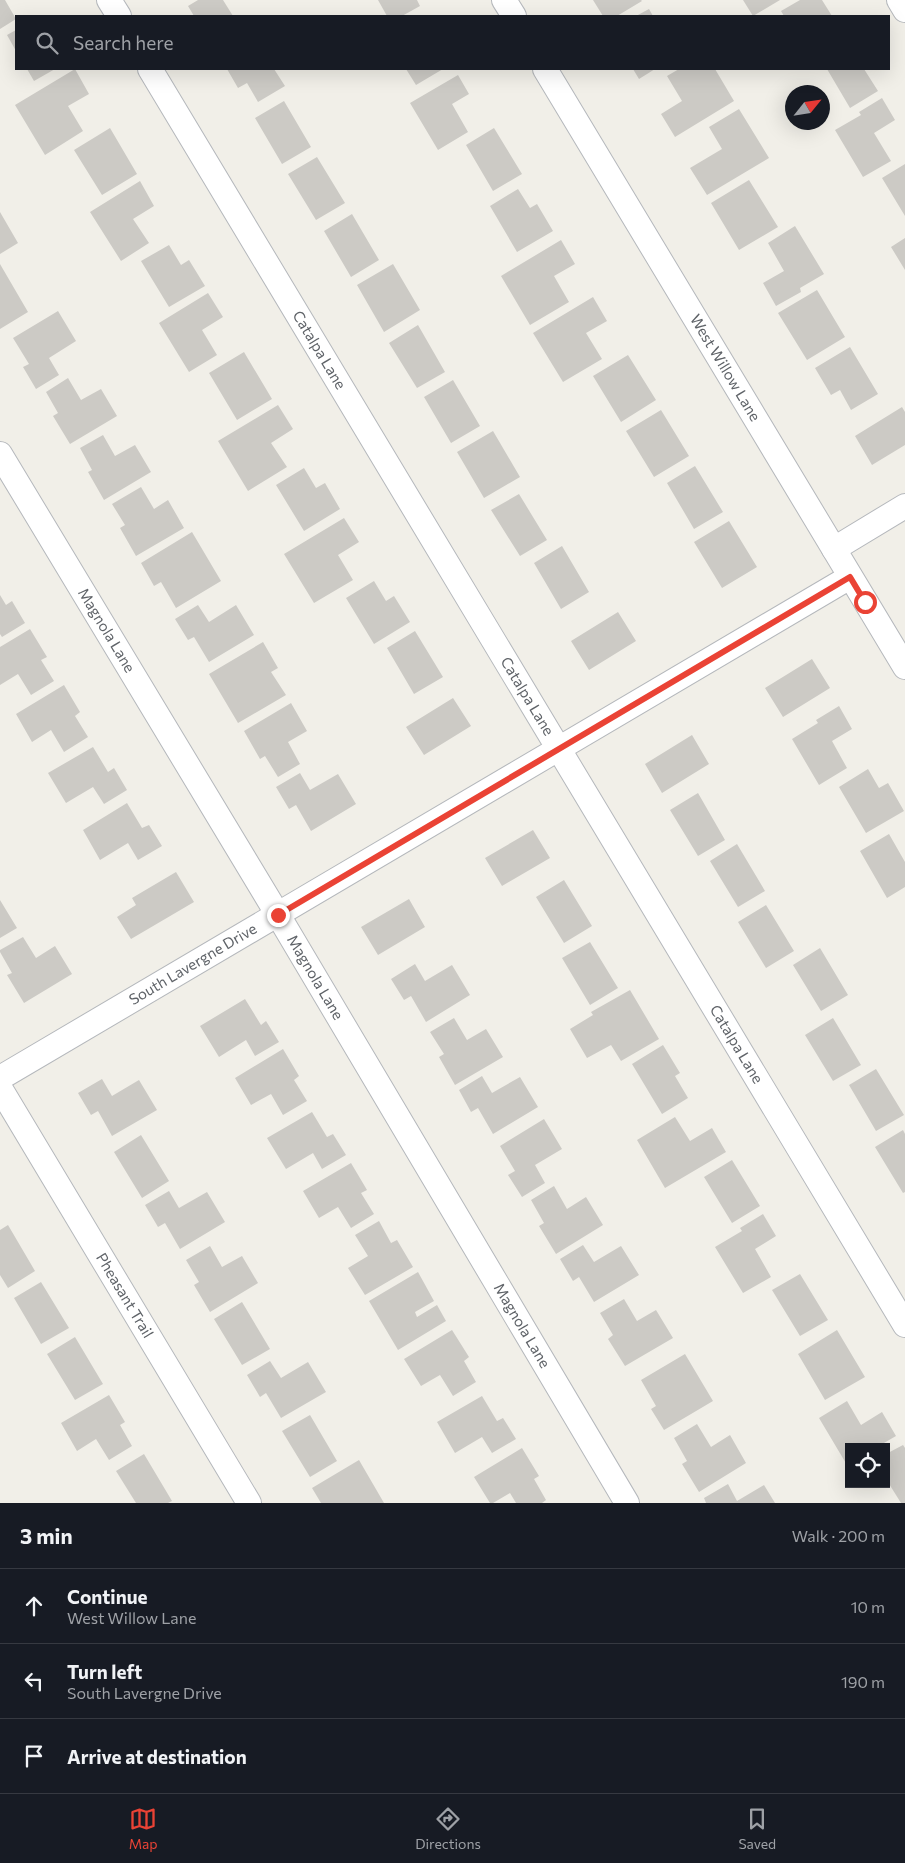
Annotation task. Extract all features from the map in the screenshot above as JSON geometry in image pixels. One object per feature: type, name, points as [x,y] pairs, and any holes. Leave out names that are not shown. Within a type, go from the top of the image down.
[{"type":"street","points":[[109,0],[118,15]]},
{"type":"street","points":[[504,0],[513,15]]},
{"type":"street","points":[[899,0],[905,10]]},
{"type":"street","name":"Catalpa Lane","points":[[151,70],[905,1325]]},
{"type":"street","name":"West Willow Lane","points":[[546,70],[905,667]]},
{"type":"street","name":"Magnola Lane","points":[[0,454],[278,915],[627,1503]]},
{"type":"street","points":[[834,548],[905,506]]},
{"type":"street","name":"South Lavergne Drive","points":[[0,1078],[850,577]]},
{"type":"street","name":"Pheasant Trail","points":[[0,1088],[249,1503]]},
{"type":"building","points":[[0,0],[5,0],[15,20],[0,29]]},
{"type":"building","points":[[198,0],[223,0],[232,15],[193,15],[188,6]]},
{"type":"building","points":[[378,0],[417,0],[420,6],[404,15],[386,15]]},
{"type":"building","points":[[593,0],[642,1],[619,15],[602,15]]},
{"type":"building","points":[[743,0],[780,0],[755,15],[752,15]]},
{"type":"building","points":[[800,0],[822,0],[831,15],[783,15],[781,11]]},
{"type":"building","points":[[649,9],[652,15],[638,15]]},
{"type":"building","points":[[15,31],[15,49],[7,35]]},
{"type":"building","points":[[28,70],[53,70],[34,81]]},
{"type":"building","points":[[73,70],[76,70],[89,94],[68,106],[83,131],[45,155],[15,105]]},
{"type":"building","points":[[228,70],[275,70],[285,86],[258,102],[247,83],[238,88]]},
{"type":"building","points":[[407,70],[441,70],[416,85]]},
{"type":"building","points":[[634,70],[653,70],[639,79]]},
{"type":"building","points":[[677,70],[716,70],[734,101],[675,137],[661,114],[682,101],[667,76]]},
{"type":"building","points":[[828,70],[865,70],[878,91],[850,108]]},
{"type":"building","points":[[458,75],[469,94],[452,104],[468,132],[438,150],[410,103]]},
{"type":"building","points":[[882,98],[895,120],[874,133],[891,161],[863,177],[835,130],[861,115],[859,112]]},
{"type":"building","points":[[284,101],[311,147],[282,164],[255,118]]},
{"type":"building","points":[[739,109],[769,158],[707,195],[690,168],[722,149],[709,127]]},
{"type":"building","points":[[110,128],[137,174],[102,195],[74,150]]},
{"type":"building","points":[[494,128],[522,174],[493,191],[466,145]]},
{"type":"building","points":[[317,157],[345,203],[316,220],[288,174]]},
{"type":"building","points":[[905,164],[905,216],[882,178]]},
{"type":"building","points":[[749,180],[778,227],[739,250],[711,203]]},
{"type":"building","points":[[140,181],[154,206],[133,219],[149,243],[121,261],[90,212]]},
{"type":"building","points":[[518,189],[530,208],[537,204],[553,231],[517,252],[490,206]]},
{"type":"building","points":[[0,212],[18,243],[0,254]]},
{"type":"building","points":[[352,214],[379,260],[351,277],[324,231]]},
{"type":"building","points":[[795,226],[824,274],[800,288],[801,292],[776,306],[763,283],[784,271],[768,243]]},
{"type":"building","points":[[905,238],[905,270],[891,247]]},
{"type":"building","points":[[561,240],[575,264],[554,276],[569,302],[530,325],[501,276]]},
{"type":"building","points":[[169,245],[181,265],[189,260],[205,286],[169,307],[141,261]]},
{"type":"building","points":[[0,264],[28,312],[0,329]]},
{"type":"building","points":[[393,264],[420,310],[384,332],[357,285]]},
{"type":"building","points":[[817,290],[845,337],[807,360],[778,313]]},
{"type":"building","points":[[208,293],[223,317],[202,330],[217,355],[189,372],[159,323]]},
{"type":"building","points":[[593,297],[607,321],[586,333],[602,359],[563,382],[533,333]]},
{"type":"building","points":[[58,311],[76,341],[49,358],[59,375],[36,389],[23,367],[29,364],[13,338]]},
{"type":"building","points":[[418,325],[445,372],[417,388],[389,343]]},
{"type":"building","points":[[850,347],[878,394],[851,410],[840,390],[831,395],[815,368]]},
{"type":"building","points":[[244,352],[272,399],[237,420],[209,373]]},
{"type":"building","points":[[628,355],[656,400],[621,422],[593,376]]},
{"type":"building","points":[[68,378],[81,400],[101,389],[117,416],[70,444],[53,416],[58,413],[46,392]]},
{"type":"building","points":[[453,380],[480,426],[451,443],[424,397]]},
{"type":"building","points":[[278,405],[293,429],[271,443],[287,467],[248,491],[218,441]]},
{"type":"building","points":[[902,407],[905,412],[905,445],[872,465],[855,436]]},
{"type":"building","points":[[661,410],[689,456],[654,477],[626,431]]},
{"type":"building","points":[[493,431],[520,477],[484,498],[457,452]]},
{"type":"building","points":[[103,435],[115,456],[135,445],[151,472],[104,500],[88,472],[92,470],[80,448]]},
{"type":"building","points":[[695,466],[723,512],[694,529],[667,483]]},
{"type":"building","points":[[304,468],[316,488],[325,483],[340,509],[304,531],[276,485]]},
{"type":"building","points":[[141,487],[154,509],[168,500],[184,528],[136,556],[120,528],[125,525],[112,504]]},
{"type":"building","points":[[519,494],[547,540],[520,556],[491,510]]},
{"type":"building","points":[[344,518],[359,542],[338,555],[353,580],[314,603],[284,554]]},
{"type":"building","points":[[729,521],[757,567],[722,588],[694,542]]},
{"type":"building","points":[[192,532],[221,581],[176,608],[161,582],[154,586],[141,563]]},
{"type":"building","points":[[562,546],[589,592],[561,609],[534,563]]},
{"type":"building","points":[[374,581],[386,601],[394,596],[410,622],[374,644],[346,598]]},
{"type":"building","points":[[0,595],[6,605],[12,601],[25,623],[2,637],[0,634]]},
{"type":"building","points":[[198,605],[209,622],[236,605],[254,635],[209,662],[194,637],[188,640],[175,619]]},
{"type":"building","points":[[618,612],[636,641],[589,670],[571,641]]},
{"type":"building","points":[[30,629],[47,657],[41,660],[54,681],[31,695],[18,674],[0,685],[0,647]]},
{"type":"building","points":[[415,631],[443,677],[414,694],[387,648]]},
{"type":"building","points":[[263,642],[278,668],[271,672],[286,695],[238,723],[209,674]]},
{"type":"building","points":[[812,659],[830,688],[783,717],[765,688]]},
{"type":"building","points":[[64,685],[80,712],[75,716],[88,737],[64,752],[51,730],[32,742],[16,714]]},
{"type":"building","points":[[453,698],[471,726],[424,755],[406,727]]},
{"type":"building","points":[[291,703],[307,731],[288,742],[300,764],[278,777],[265,756],[260,759],[244,731]]},
{"type":"building","points":[[839,706],[852,729],[832,741],[847,768],[819,785],[792,739],[818,723],[816,720]]},
{"type":"building","points":[[692,735],[709,764],[662,793],[645,764]]},
{"type":"building","points":[[93,747],[108,772],[114,768],[127,790],[104,804],[93,787],[66,803],[48,773]]},
{"type":"building","points":[[868,769],[879,788],[888,783],[904,811],[866,833],[839,787]]},
{"type":"building","points":[[300,773],[310,790],[338,774],[356,804],[311,831],[296,805],[289,809],[276,787]]},
{"type":"building","points":[[698,793],[725,840],[698,856],[670,810]]},
{"type":"building","points":[[127,803],[142,828],[149,825],[162,846],[138,860],[128,843],[100,860],[83,830]]},
{"type":"building","points":[[533,830],[550,858],[502,886],[485,858]]},
{"type":"building","points":[[889,834],[905,862],[905,887],[887,898],[860,851]]},
{"type":"building","points":[[737,844],[765,891],[738,907],[710,861]]},
{"type":"building","points":[[176,872],[194,902],[131,939],[117,917],[136,905],[132,898]]},
{"type":"building","points":[[564,880],[592,926],[564,943],[536,897]]},
{"type":"building","points":[[409,899],[425,927],[378,955],[361,927]]},
{"type":"building","points":[[0,900],[17,928],[0,938]]},
{"type":"building","points":[[766,905],[794,951],[766,968],[738,922]]},
{"type":"building","points":[[23,937],[36,958],[55,946],[72,974],[24,1003],[7,975],[12,973],[0,952],[0,950]]},
{"type":"building","points":[[590,942],[618,988],[590,1005],[562,958]]},
{"type":"building","points":[[820,948],[848,995],[821,1011],[793,965]]},
{"type":"building","points":[[415,964],[425,981],[452,965],[470,995],[426,1022],[411,996],[404,1000],[391,979]]},
{"type":"building","points":[[630,990],[659,1039],[621,1061],[611,1045],[587,1058],[570,1029],[593,1015],[591,1012]]},
{"type":"building","points":[[245,999],[261,1025],[266,1021],[279,1042],[255,1056],[246,1040],[219,1057],[200,1026]]},
{"type":"building","points":[[454,1018],[467,1040],[486,1029],[503,1057],[455,1085],[439,1057],[444,1054],[430,1032]]},
{"type":"building","points":[[833,1018],[861,1065],[833,1081],[805,1035]]},
{"type":"building","points":[[663,1045],[680,1073],[675,1076],[688,1098],[662,1114],[632,1064]]},
{"type":"building","points":[[283,1049],[299,1076],[294,1080],[307,1101],[283,1115],[271,1094],[251,1105],[235,1078]]},
{"type":"building","points":[[876,1069],[904,1115],[876,1131],[849,1085]]},
{"type":"building","points":[[482,1076],[492,1093],[520,1077],[538,1107],[493,1134],[478,1108],[471,1112],[459,1090]]},
{"type":"building","points":[[102,1079],[112,1096],[139,1080],[157,1110],[112,1136],[98,1111],[91,1115],[78,1093]]},
{"type":"building","points":[[312,1112],[327,1137],[333,1134],[346,1155],[322,1169],[313,1153],[286,1169],[267,1138]]},
{"type":"building","points":[[675,1117],[690,1141],[712,1128],[726,1152],[665,1188],[637,1140]]},
{"type":"building","points":[[544,1119],[562,1149],[535,1165],[545,1183],[522,1197],[508,1175],[515,1171],[500,1146]]},
{"type":"building","points":[[903,1130],[905,1134],[905,1192],[903,1193],[875,1147]]},
{"type":"building","points":[[141,1135],[169,1181],[142,1198],[114,1152]]},
{"type":"building","points":[[732,1160],[760,1206],[732,1223],[704,1177]]},
{"type":"building","points":[[351,1163],[367,1190],[361,1193],[374,1214],[351,1228],[338,1207],[319,1218],[303,1191]]},
{"type":"building","points":[[554,1186],[567,1209],[586,1197],[603,1225],[556,1254],[539,1226],[544,1223],[531,1200]]},
{"type":"building","points":[[169,1191],[179,1208],[207,1192],[225,1222],[180,1249],[165,1223],[158,1227],[145,1205]]},
{"type":"building","points":[[763,1214],[776,1236],[755,1249],[771,1277],[743,1293],[715,1247],[742,1231],[740,1228]]},
{"type":"building","points":[[379,1221],[391,1243],[397,1240],[413,1267],[365,1295],[348,1268],[368,1256],[355,1235]]},
{"type":"building","points":[[8,1225],[35,1271],[8,1288],[0,1275],[0,1230]]},
{"type":"building","points":[[583,1245],[594,1262],[621,1246],[639,1275],[594,1302],[579,1277],[573,1281],[560,1259]]},
{"type":"building","points":[[210,1246],[222,1267],[242,1256],[258,1283],[210,1312],[194,1285],[199,1282],[186,1260]]},
{"type":"building","points":[[418,1272],[434,1301],[415,1312],[417,1317],[437,1305],[446,1321],[398,1350],[369,1301]]},
{"type":"building","points":[[800,1274],[828,1320],[800,1336],[772,1290]]},
{"type":"building","points":[[41,1282],[69,1328],[41,1344],[14,1298]]},
{"type":"building","points":[[624,1299],[637,1321],[656,1310],[673,1338],[625,1366],[608,1339],[613,1335],[600,1313]]},
{"type":"building","points":[[242,1302],[270,1349],[242,1365],[214,1319]]},
{"type":"building","points":[[452,1330],[469,1357],[464,1361],[476,1382],[453,1396],[440,1375],[421,1386],[404,1359]]},
{"type":"building","points":[[837,1330],[865,1377],[825,1400],[798,1354]]},
{"type":"building","points":[[75,1337],[103,1384],[75,1400],[47,1354]]},
{"type":"building","points":[[685,1354],[713,1401],[664,1430],[651,1409],[656,1406],[641,1380]]},
{"type":"building","points":[[270,1361],[281,1378],[308,1362],[326,1392],[281,1418],[266,1393],[260,1397],[247,1375]]},
{"type":"building","points":[[109,1395],[125,1422],[120,1425],[132,1446],[109,1460],[96,1439],[77,1451],[61,1423]]},
{"type":"building","points":[[482,1396],[497,1421],[503,1418],[516,1439],[492,1453],[482,1437],[455,1453],[437,1422]]},
{"type":"building","points":[[847,1401],[861,1425],[882,1412],[896,1436],[884,1443],[845,1443],[845,1462],[819,1418]]},
{"type":"building","points":[[310,1415],[337,1461],[310,1477],[282,1431]]},
{"type":"building","points":[[697,1424],[711,1447],[730,1435],[746,1463],[699,1492],[682,1464],[687,1461],[674,1438]]},
{"type":"building","points":[[903,1445],[905,1448],[905,1503],[901,1503],[890,1485],[890,1452]]},
{"type":"building","points":[[522,1448],[539,1476],[534,1479],[546,1500],[542,1503],[516,1503],[510,1493],[490,1503],[474,1477]]},
{"type":"building","points":[[144,1454],[172,1501],[168,1503],[136,1503],[116,1471]]},
{"type":"building","points":[[359,1460],[384,1503],[321,1503],[312,1488]]},
{"type":"building","points":[[728,1484],[737,1501],[764,1485],[775,1503],[706,1503],[704,1498]]},
{"type":"route","points":[[278,915],[850,577],[865,602]]}]
